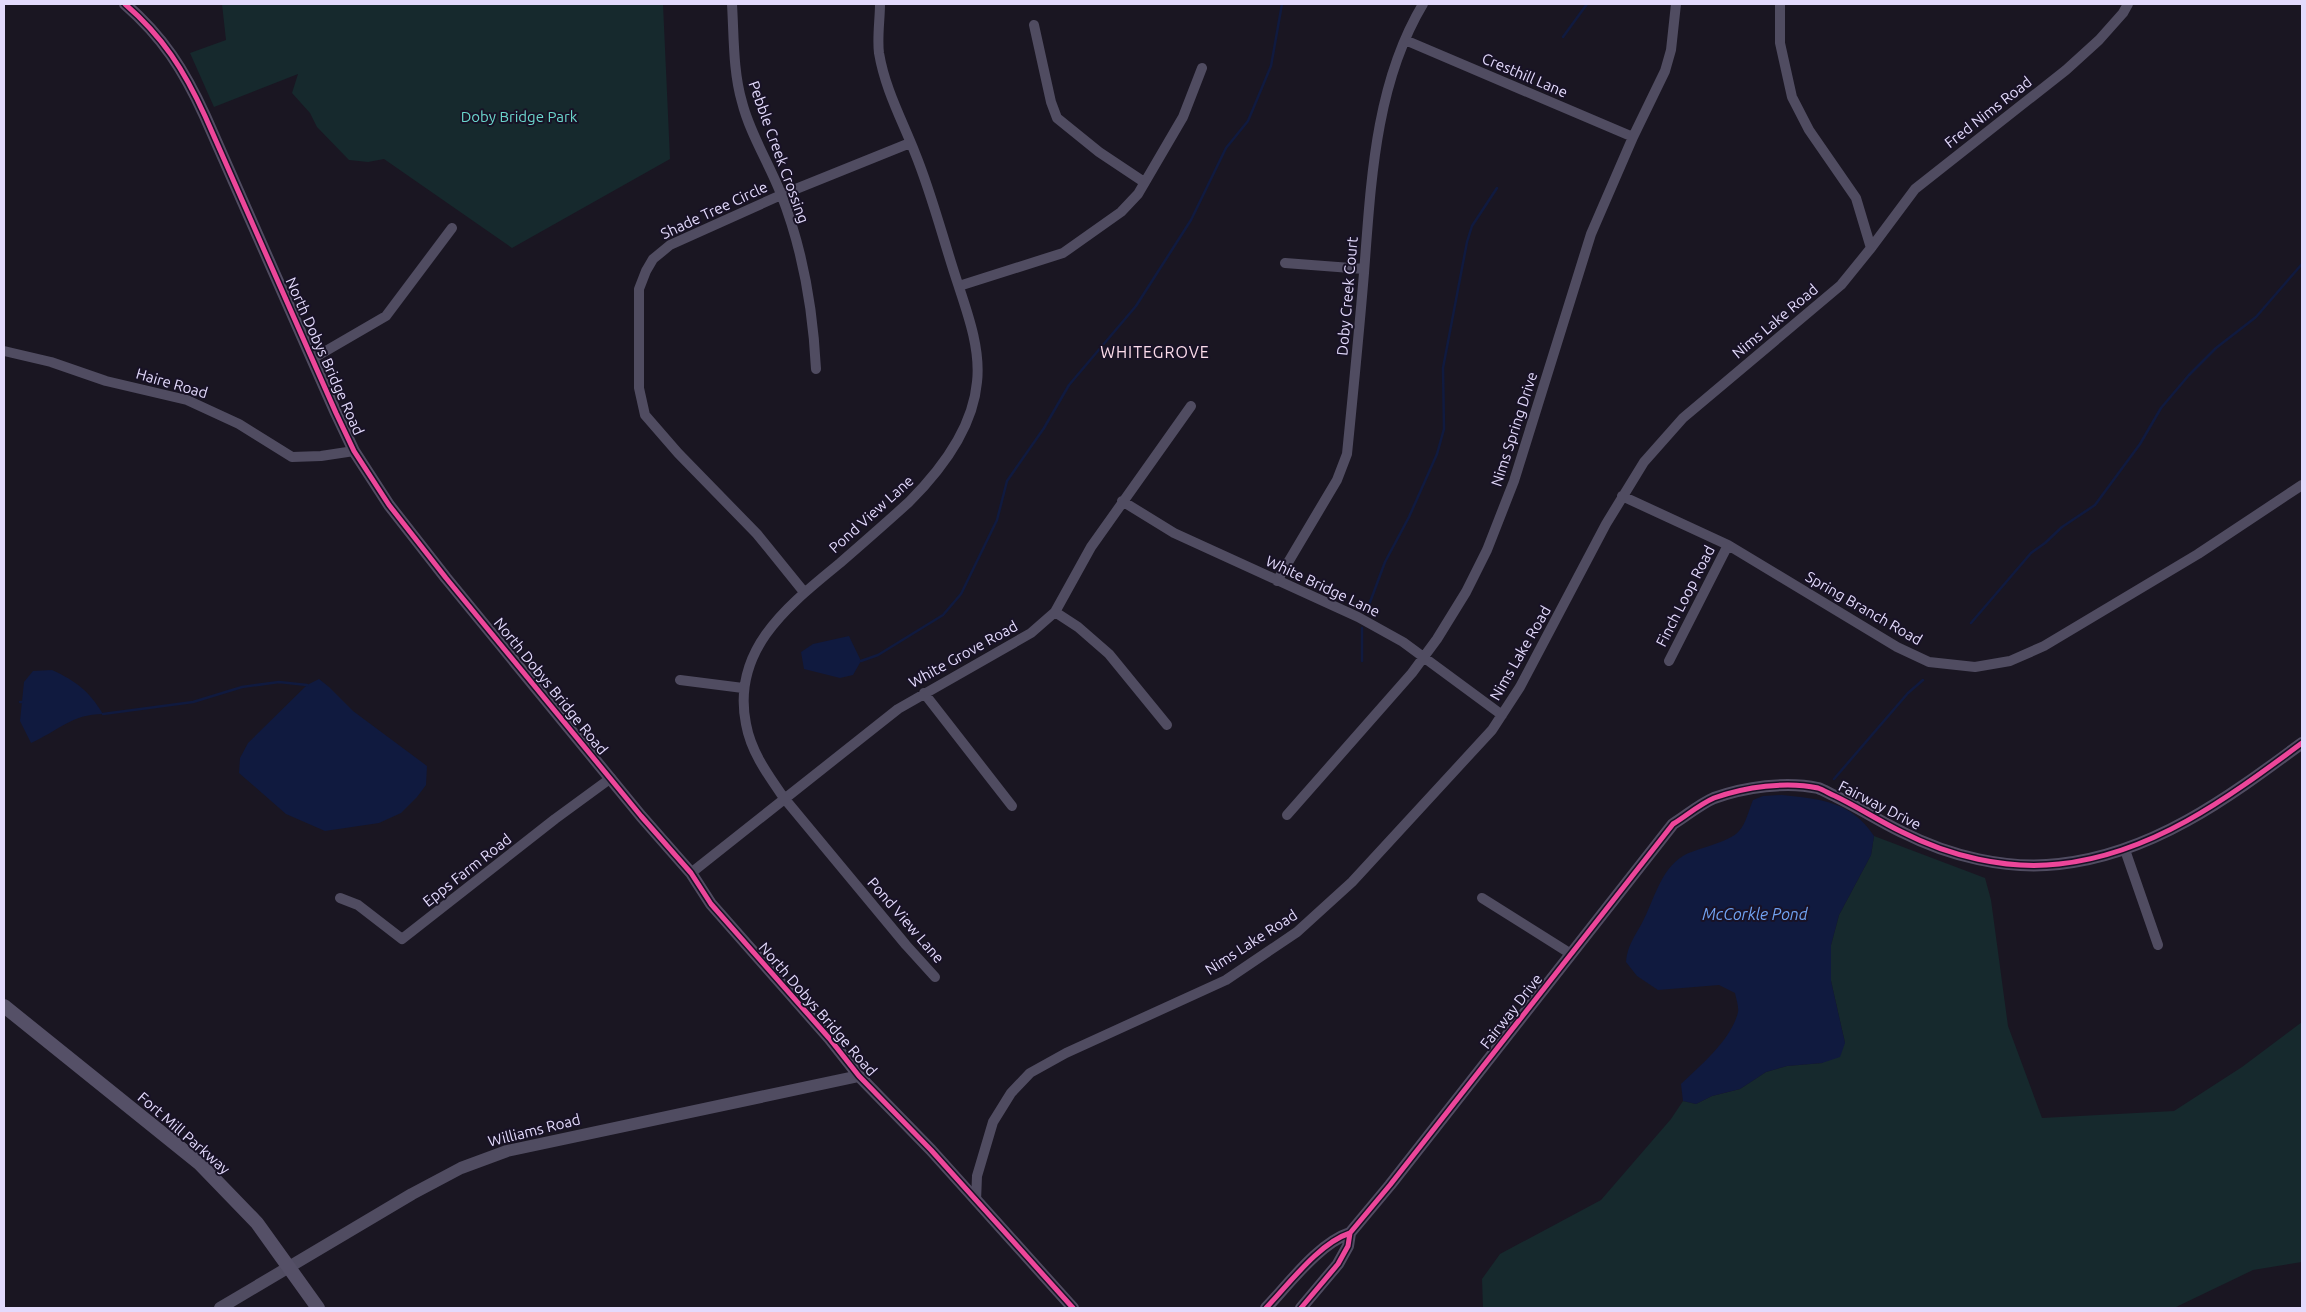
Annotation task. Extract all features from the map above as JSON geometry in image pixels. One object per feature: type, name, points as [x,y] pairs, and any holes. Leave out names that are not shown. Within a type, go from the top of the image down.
[{"type":"main road","name":"Fort Mill Parkway","points":[[4,1006],[199,1163],[257,1223],[318,1308]]},
{"type":"street","name":"North Dobys Bridge Road","points":[[125,4],[156,32],[186,78],[205,116],[354,451],[389,505],[446,578],[690,873],[711,904],[829,1038],[858,1076],[931,1150],[1073,1308]]},
{"type":"street","name":"Pebble Creek Crossing","points":[[732,4],[736,79],[742,105],[781,195],[810,295],[816,369]]},
{"type":"street","name":"Pond View Lane","points":[[880,4],[879,52],[890,96],[910,143],[959,286],[977,357],[978,383],[966,423],[944,462],[915,496],[780,614],[761,639],[753,654],[743,688],[745,723],[751,744],[767,774],[784,798],[906,945],[935,977]]},
{"type":"street","name":"Doby Creek Court","points":[[1277,581],[1338,480],[1347,454],[1374,166],[1383,106],[1405,40],[1423,4]]},
{"type":"street","name":"Nims Spring Drive","points":[[1288,815],[1394,694],[1437,639],[1466,592],[1487,550],[1514,481],[1591,234],[1665,71],[1671,50],[1676,4]]},
{"type":"street","points":[[1780,4],[1780,43],[1792,97],[1808,130],[1856,198],[1871,248]]},
{"type":"street","name":"Fred Nims Road","points":[[1871,248],[1915,189],[2066,70],[2099,40],[2124,13],[2128,4]]},
{"type":"street","points":[[1034,26],[1051,102],[1057,118],[1099,152],[1144,182]]},
{"type":"street","name":"Cresthill Lane","points":[[1405,40],[1633,138]]},
{"type":"street","points":[[959,286],[1063,253],[1121,212],[1138,194],[1183,117],[1202,68]]},
{"type":"street","name":"Shade Tree Circle","points":[[804,592],[757,534],[649,422],[641,406],[639,388],[640,289],[646,270],[653,259],[670,245],[781,195],[910,143]]},
{"type":"street","points":[[312,359],[386,316],[452,228]]},
{"type":"street","name":"Nims Lake Road","points":[[976,1201],[977,1176],[993,1122],[1011,1093],[1030,1073],[1066,1053],[1226,980],[1297,932],[1352,882],[1492,730],[1538,656],[1622,496],[1644,462],[1683,418],[1841,285],[1871,248]]},
{"type":"street","points":[[1285,264],[1364,269]]},
{"type":"street","name":"Haire Road","points":[[4,351],[51,362],[106,381],[187,400],[239,424],[292,456],[320,456],[354,451]]},
{"type":"street","name":"White Grove Road","points":[[690,873],[898,709],[1031,633],[1055,612],[1091,547],[1191,406]]},
{"type":"street","name":"Spring Branch Road","points":[[1622,496],[1728,545],[1897,647],[1929,662],[1975,667],[2010,661],[2044,646],[2198,554],[2302,485]]},
{"type":"street","name":"White Bridge Lane","points":[[1122,501],[1174,533],[1358,617],[1403,642],[1421,658],[1502,715]]},
{"type":"street","name":"Finch Loop Road","points":[[1669,661],[1728,545]]},
{"type":"street","points":[[1055,612],[1078,627],[1109,654],[1167,725]]},
{"type":"street","points":[[680,680],[743,688]]},
{"type":"street","points":[[924,693],[1012,806]]},
{"type":"street","name":"Fairway Drive","points":[[1301,1308],[1338,1264],[1348,1246],[1350,1233],[1390,1185],[1673,824],[1713,799],[1764,785],[1819,788],[1858,806],[1903,832],[1959,855],[2021,865],[2058,864],[2093,859],[2125,850],[2180,826],[2244,786],[2301,746]]},
{"type":"street","name":"Epps Farm Road","points":[[340,898],[358,905],[402,940],[555,819],[611,778]]},
{"type":"street","points":[[2125,850],[2158,945]]},
{"type":"street","points":[[1482,898],[1571,954]]},
{"type":"street","name":"Williams Road","points":[[220,1308],[453,1172],[507,1151],[858,1076]]},
{"type":"street","name":"Fairway Drive","points":[[1266,1308],[1337,1237],[1350,1233]]},
{"type":"green space","name":"Doby Bridge Park","points":[[222,4],[663,4],[670,159],[512,248],[384,159],[368,162],[349,160],[317,127],[310,113],[292,93],[298,74],[214,107],[190,53],[226,40]]},
{"type":"green space","points":[[1874,836],[1985,878],[1991,900],[2008,1026],[2042,1118],[2174,1111],[2242,1067],[2302,1022],[2302,1262],[2253,1270],[2174,1308],[1483,1308],[1482,1279],[1500,1254],[1601,1200],[1671,1119],[1683,1101],[1696,1104],[1712,1096],[1740,1089],[1766,1072],[1787,1066],[1822,1063],[1845,1043],[1831,981],[1831,945],[1839,915],[1871,855]]},
{"type":"water","points":[[849,636],[861,661],[853,675],[840,678],[804,669],[801,652],[813,644]]},
{"type":"water","points":[[52,670],[81,687],[103,714],[74,720],[31,743],[20,721],[24,682],[33,671]]},
{"type":"water","points":[[319,679],[353,711],[427,766],[426,785],[401,813],[379,823],[325,831],[286,814],[239,773],[240,758],[248,743],[307,685]]},
{"type":"water","name":"McCorkle Pond","points":[[1782,795],[1809,798],[1834,804],[1855,815],[1874,836],[1871,855],[1839,915],[1831,945],[1831,981],[1845,1043],[1840,1057],[1822,1063],[1787,1066],[1766,1072],[1740,1089],[1712,1096],[1696,1104],[1683,1101],[1681,1084],[1722,1042],[1735,1022],[1738,1005],[1735,993],[1719,985],[1658,990],[1637,976],[1626,962],[1628,951],[1658,886],[1675,862],[1689,853],[1734,835],[1744,824],[1753,800],[1763,796]]},
{"type":"waterway","points":[[861,661],[878,655],[943,615],[961,594],[997,520],[1007,481],[1044,428],[1069,385],[1136,306],[1191,220],[1226,148],[1248,121],[1271,66],[1282,4]]},
{"type":"waterway","points":[[1563,37],[1587,4]]},
{"type":"waterway","points":[[1369,605],[1385,562],[1409,517],[1437,454],[1444,429],[1443,368],[1467,242],[1472,226],[1497,188]]},
{"type":"waterway","points":[[1971,623],[2031,553],[2062,527],[2095,505],[2140,444],[2161,408],[2189,375],[2216,348],[2256,317],[2302,264]]},
{"type":"waterway","points":[[1362,628],[1362,661]]},
{"type":"waterway","points":[[1834,779],[1908,693],[1923,680]]},
{"type":"waterway","points":[[103,714],[193,702],[242,687],[279,682],[307,685]]},
{"type":"cycle path","points":[[125,4],[151,29],[171,55],[189,84],[354,451],[389,505],[446,578],[641,816],[691,873],[711,904],[829,1038],[859,1076],[931,1150],[1073,1308]]},
{"type":"cycle path","points":[[1301,1308],[1338,1264],[1348,1246],[1350,1233],[1390,1185],[1673,824],[1698,807],[1714,798],[1752,788],[1779,785],[1806,786],[1818,788],[1844,800],[1920,841],[1958,854],[1998,863],[2019,865],[2059,864],[2093,858],[2158,836],[2218,802],[2302,743]]},
{"type":"cycle path","points":[[1266,1308],[1316,1255],[1338,1238],[1350,1233]]},
{"type":"district","name":"WHITEGROVE","points":[[1155,352]]}]
